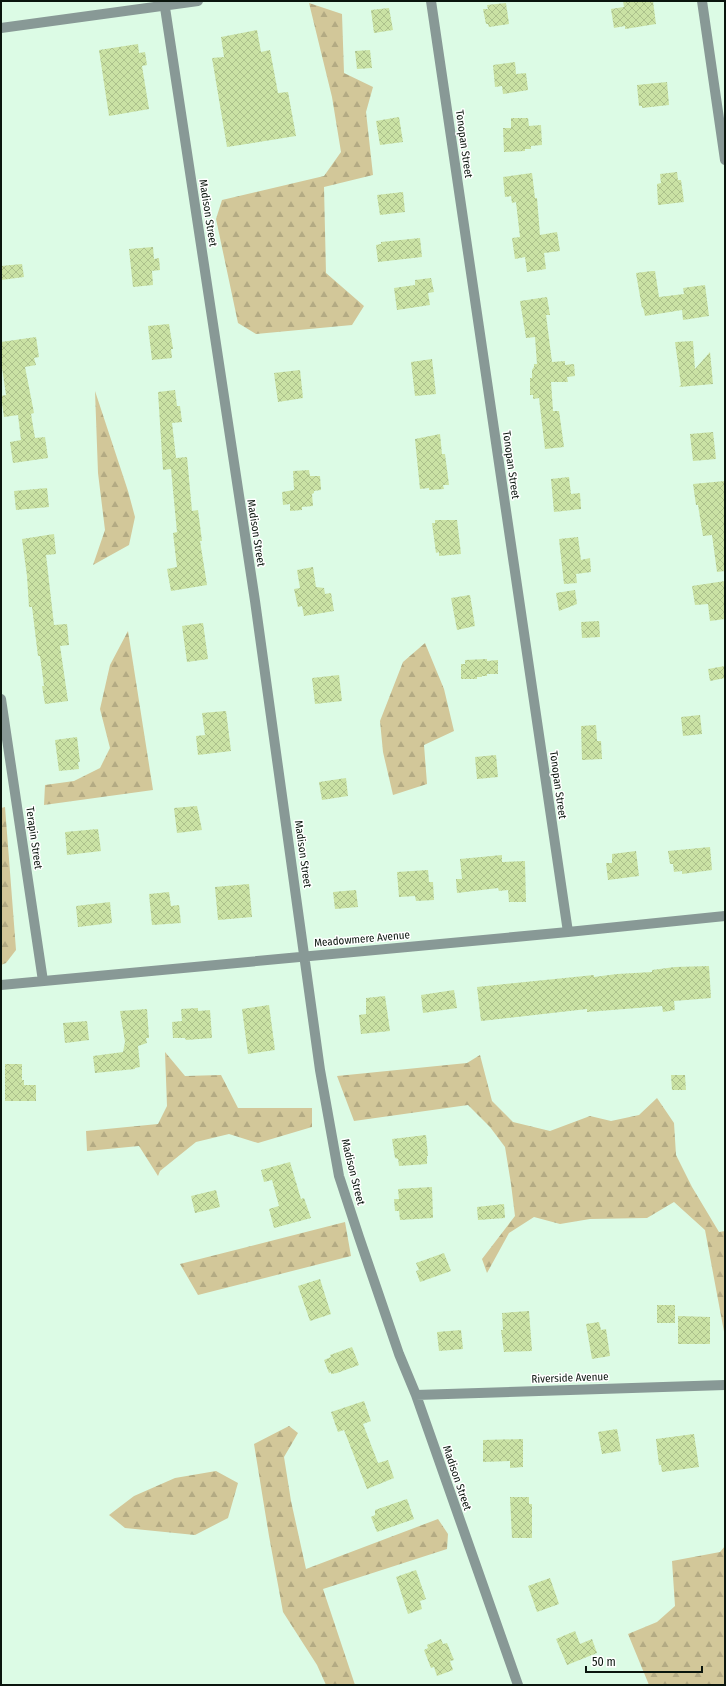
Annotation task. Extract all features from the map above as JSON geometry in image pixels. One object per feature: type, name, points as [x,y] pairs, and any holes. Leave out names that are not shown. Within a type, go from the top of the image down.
[{"type":"street","points":[[1,28],[165,3],[198,1]]},
{"type":"street","name":"Tonopan Street","points":[[431,1],[568,932]]},
{"type":"street","points":[[702,1],[725,160]]},
{"type":"street","name":"Madison Street","points":[[165,3],[253,593],[320,1070],[339,1176],[399,1354],[416,1395],[518,1685]]},
{"type":"street","name":"Terapin Street","points":[[1,699],[43,981]]},
{"type":"street","name":"Meadowmere Avenue","points":[[1,985],[725,916]]},
{"type":"street","name":"Riverside Avenue","points":[[416,1395],[725,1385]]},
{"type":"green space","points":[[309,3],[342,14],[344,73],[373,87],[366,112],[373,175],[324,187],[326,273],[364,306],[352,325],[256,334],[238,323],[216,219],[222,200],[324,176],[341,152],[332,97]]},
{"type":"green space","points":[[95,391],[135,517],[129,545],[93,565],[105,530],[98,473]]},
{"type":"green space","points":[[128,631],[153,790],[44,805],[45,785],[74,781],[100,768],[110,748],[100,709],[110,665]]},
{"type":"green space","points":[[425,643],[444,689],[454,731],[424,745],[427,784],[393,795],[383,752],[380,721],[403,662]]},
{"type":"green space","points":[[5,807],[16,950],[6,963],[1,965],[1,808]]},
{"type":"green space","points":[[165,1052],[185,1076],[221,1075],[238,1108],[312,1108],[312,1127],[258,1143],[229,1134],[196,1142],[160,1171],[158,1176],[139,1146],[87,1151],[86,1131],[158,1124],[167,1106]]},
{"type":"green space","points":[[480,1055],[492,1101],[513,1122],[550,1131],[590,1116],[611,1121],[639,1115],[657,1098],[674,1123],[676,1155],[692,1187],[719,1232],[725,1231],[725,1337],[705,1230],[674,1202],[647,1218],[590,1219],[560,1224],[534,1217],[509,1233],[487,1273],[482,1259],[515,1216],[505,1147],[490,1127],[468,1105],[354,1121],[337,1076],[467,1063]]},
{"type":"green space","points":[[345,1222],[351,1256],[198,1295],[180,1264]]},
{"type":"green space","points":[[289,1426],[298,1433],[284,1457],[291,1501],[306,1569],[438,1519],[448,1534],[447,1549],[323,1589],[355,1685],[326,1685],[317,1665],[283,1612],[254,1444]]},
{"type":"green space","points":[[216,1471],[238,1483],[228,1518],[195,1535],[125,1528],[109,1515],[134,1496],[175,1478]]},
{"type":"green space","points":[[725,1546],[725,1685],[649,1685],[628,1634],[657,1622],[675,1606],[672,1561],[720,1552]]},
{"type":"building","points":[[623,1],[653,1],[656,24],[625,29],[625,26],[614,28],[611,9],[624,7]]},
{"type":"building","points":[[506,3],[509,24],[489,27],[488,24],[486,24],[483,9],[488,9],[487,5]]},
{"type":"building","points":[[389,8],[393,30],[374,33],[371,10]]},
{"type":"building","points":[[257,30],[261,52],[270,50],[278,93],[288,92],[296,136],[227,147],[212,58],[224,57],[221,37]]},
{"type":"building","points":[[138,44],[139,53],[145,52],[147,65],[142,66],[149,109],[109,116],[99,50]]},
{"type":"building","points":[[370,50],[372,68],[357,69],[355,51]]},
{"type":"building","points":[[515,62],[516,74],[526,73],[528,90],[503,94],[502,86],[495,87],[493,65]]},
{"type":"building","points":[[667,82],[669,105],[642,108],[642,106],[639,106],[637,85]]},
{"type":"building","points":[[399,117],[403,142],[380,145],[376,121]]},
{"type":"building","points":[[511,118],[528,118],[529,126],[541,125],[542,145],[531,146],[531,149],[525,149],[525,151],[504,152],[503,128],[511,128]]},
{"type":"building","points":[[677,172],[678,180],[681,180],[684,202],[658,205],[657,184],[661,183],[660,174]]},
{"type":"building","points":[[532,173],[535,198],[537,198],[540,235],[557,232],[560,251],[544,253],[546,269],[527,272],[525,257],[515,259],[512,238],[520,237],[516,202],[512,203],[511,196],[505,197],[503,177]]},
{"type":"building","points":[[403,192],[405,212],[380,215],[377,195]]},
{"type":"building","points":[[420,238],[422,257],[378,262],[376,245],[381,244],[381,242]]},
{"type":"building","points":[[153,247],[154,259],[159,258],[160,270],[152,271],[153,285],[133,287],[129,249]]},
{"type":"building","points":[[22,264],[24,277],[1,280],[1,266]]},
{"type":"building","points":[[655,271],[659,297],[684,294],[683,288],[705,285],[709,316],[683,320],[682,310],[645,316],[643,307],[642,308],[636,273]]},
{"type":"building","points":[[431,278],[434,292],[428,293],[430,305],[397,310],[394,288],[415,285],[415,280]]},
{"type":"building","points":[[547,297],[550,315],[546,315],[552,362],[565,361],[565,365],[574,364],[575,376],[567,377],[568,382],[551,382],[553,411],[559,411],[564,447],[545,449],[539,398],[533,399],[533,395],[530,395],[530,378],[532,378],[534,364],[537,364],[535,337],[526,338],[520,301]]},
{"type":"building","points":[[169,324],[173,349],[171,349],[172,358],[152,360],[148,326]]},
{"type":"building","points":[[36,337],[39,357],[34,358],[36,365],[25,367],[34,413],[31,414],[35,438],[45,437],[48,458],[13,463],[10,442],[21,440],[18,415],[4,417],[1,396],[6,395],[1,361],[1,342]]},
{"type":"building","points":[[693,341],[695,369],[710,352],[713,384],[679,387],[681,385],[675,342]]},
{"type":"building","points":[[432,359],[436,394],[415,396],[411,362]]},
{"type":"building","points":[[300,370],[303,398],[278,402],[274,373]]},
{"type":"building","points":[[175,390],[177,406],[180,406],[182,422],[172,423],[176,458],[187,457],[192,511],[198,510],[202,541],[200,541],[207,585],[171,591],[167,569],[177,567],[173,533],[177,532],[171,469],[163,470],[158,392]]},
{"type":"building","points":[[713,432],[716,459],[693,461],[690,434]]},
{"type":"building","points":[[440,434],[442,454],[445,454],[449,485],[443,485],[444,489],[420,489],[415,439]]},
{"type":"building","points":[[309,470],[310,476],[320,476],[321,490],[314,491],[312,494],[313,506],[302,507],[302,510],[290,511],[290,504],[283,505],[282,492],[294,490],[293,471]]},
{"type":"building","points":[[569,477],[571,494],[580,493],[581,509],[554,512],[551,479]]},
{"type":"building","points":[[725,481],[725,571],[717,572],[712,535],[703,536],[693,484]]},
{"type":"building","points":[[47,488],[49,507],[16,510],[14,491]]},
{"type":"building","points":[[435,520],[457,520],[461,554],[439,556],[439,552],[436,553],[432,523],[435,523]]},
{"type":"building","points":[[54,534],[56,554],[46,555],[54,625],[67,624],[69,645],[60,646],[68,701],[45,704],[40,656],[38,656],[32,607],[29,607],[22,539]]},
{"type":"building","points":[[578,537],[581,560],[590,558],[591,572],[576,574],[577,583],[564,584],[559,539]]},
{"type":"building","points":[[313,567],[316,587],[324,588],[325,594],[331,593],[334,611],[304,616],[302,606],[298,607],[294,589],[300,588],[297,570]]},
{"type":"building","points":[[725,581],[725,619],[710,621],[708,604],[695,605],[692,586]]},
{"type":"building","points":[[575,590],[577,604],[559,611],[556,593]]},
{"type":"building","points":[[470,595],[475,626],[457,630],[451,598]]},
{"type":"building","points":[[599,621],[600,637],[582,638],[581,622]]},
{"type":"building","points":[[203,623],[208,659],[187,662],[182,626]]},
{"type":"building","points":[[487,659],[487,661],[498,660],[498,674],[487,674],[487,676],[477,677],[477,679],[461,679],[461,664],[465,664],[465,660]]},
{"type":"building","points":[[725,666],[725,678],[710,681],[708,669]]},
{"type":"building","points":[[339,675],[342,701],[315,704],[312,678]]},
{"type":"building","points":[[226,711],[231,751],[198,755],[196,736],[205,735],[202,713]]},
{"type":"building","points":[[700,715],[702,734],[683,736],[681,717]]},
{"type":"building","points":[[596,725],[597,741],[601,741],[602,759],[582,760],[581,726]]},
{"type":"building","points":[[77,737],[80,762],[78,762],[79,769],[59,771],[55,740]]},
{"type":"building","points":[[496,755],[498,777],[477,779],[475,757]]},
{"type":"building","points":[[346,778],[348,796],[322,800],[319,782]]},
{"type":"building","points":[[197,806],[202,830],[177,833],[174,808]]},
{"type":"building","points":[[98,829],[101,851],[67,855],[65,832]]},
{"type":"building","points":[[710,847],[712,870],[682,874],[682,871],[674,872],[673,864],[670,864],[668,851]]},
{"type":"building","points":[[636,851],[639,876],[608,880],[606,863],[612,863],[612,854]]},
{"type":"building","points":[[502,855],[502,862],[525,861],[526,902],[509,902],[508,890],[499,891],[498,888],[457,893],[456,879],[462,879],[460,859]]},
{"type":"building","points":[[428,870],[429,882],[433,882],[434,900],[416,901],[415,896],[399,897],[397,872]]},
{"type":"building","points":[[249,884],[252,917],[218,920],[215,887]]},
{"type":"building","points":[[356,890],[358,907],[335,909],[333,892]]},
{"type":"building","points":[[169,892],[171,906],[179,905],[181,923],[152,925],[149,894]]},
{"type":"building","points":[[110,902],[112,923],[78,927],[76,906]]},
{"type":"building","points":[[709,966],[711,998],[674,1001],[675,1010],[663,1012],[662,1006],[587,1012],[587,1009],[481,1021],[477,987],[594,975],[594,977],[652,972],[652,970],[675,967]]},
{"type":"building","points":[[454,990],[457,1008],[423,1013],[421,995]]},
{"type":"building","points":[[385,996],[390,1031],[361,1034],[359,1015],[366,1014],[366,998]]},
{"type":"building","points":[[269,1005],[275,1050],[248,1054],[242,1009]]},
{"type":"building","points":[[198,1008],[198,1011],[210,1010],[212,1038],[186,1040],[185,1038],[173,1038],[172,1022],[182,1021],[181,1009]]},
{"type":"building","points":[[147,1009],[149,1038],[146,1038],[147,1043],[138,1046],[140,1067],[135,1069],[95,1073],[93,1056],[123,1052],[125,1042],[120,1011]]},
{"type":"building","points":[[87,1021],[89,1040],[65,1043],[63,1023]]},
{"type":"building","points":[[5,1064],[22,1064],[22,1080],[24,1080],[24,1085],[36,1085],[36,1101],[5,1101]]},
{"type":"building","points":[[671,1075],[685,1075],[686,1090],[672,1090]]},
{"type":"building","points":[[426,1135],[428,1156],[427,1164],[399,1166],[398,1159],[395,1158],[392,1139]]},
{"type":"building","points":[[290,1162],[301,1199],[304,1198],[311,1218],[274,1228],[269,1209],[279,1206],[272,1180],[264,1182],[261,1170]]},
{"type":"building","points":[[432,1187],[433,1218],[400,1220],[399,1211],[395,1211],[394,1199],[399,1199],[398,1189]]},
{"type":"building","points":[[216,1190],[220,1207],[195,1213],[191,1196]]},
{"type":"building","points":[[504,1204],[505,1218],[478,1220],[477,1207]]},
{"type":"building","points":[[444,1253],[451,1271],[420,1282],[416,1271],[419,1270],[416,1263]]},
{"type":"building","points":[[320,1279],[331,1314],[310,1321],[298,1286]]},
{"type":"building","points":[[657,1305],[675,1305],[675,1323],[657,1323]]},
{"type":"building","points":[[529,1311],[532,1351],[504,1352],[501,1330],[503,1330],[502,1313]]},
{"type":"building","points":[[678,1316],[710,1317],[710,1344],[678,1344]]},
{"type":"building","points":[[599,1322],[601,1330],[606,1329],[610,1356],[592,1359],[586,1324]]},
{"type":"building","points":[[461,1330],[463,1349],[439,1351],[437,1332]]},
{"type":"building","points":[[352,1347],[359,1365],[337,1373],[329,1373],[324,1360],[331,1357],[330,1355]]},
{"type":"building","points":[[364,1401],[371,1421],[363,1424],[378,1463],[388,1460],[394,1478],[367,1489],[344,1430],[338,1432],[331,1412]]},
{"type":"building","points":[[617,1429],[621,1451],[602,1454],[598,1432]]},
{"type":"building","points":[[694,1434],[699,1467],[662,1472],[661,1465],[659,1465],[656,1439]]},
{"type":"building","points":[[523,1439],[523,1467],[510,1468],[510,1461],[483,1462],[483,1440]]},
{"type":"building","points":[[510,1497],[529,1497],[529,1504],[532,1504],[532,1538],[512,1538]]},
{"type":"building","points":[[407,1499],[414,1519],[377,1532],[371,1517],[375,1515],[375,1510]]},
{"type":"building","points":[[416,1570],[426,1599],[420,1601],[422,1609],[408,1614],[396,1577]]},
{"type":"building","points":[[550,1578],[559,1604],[537,1612],[528,1586]]},
{"type":"building","points":[[575,1631],[580,1644],[592,1639],[597,1653],[567,1665],[556,1639]]},
{"type":"building","points":[[441,1639],[443,1644],[447,1643],[454,1660],[450,1661],[453,1670],[437,1676],[434,1667],[431,1668],[424,1650],[428,1648],[427,1645]]}]
